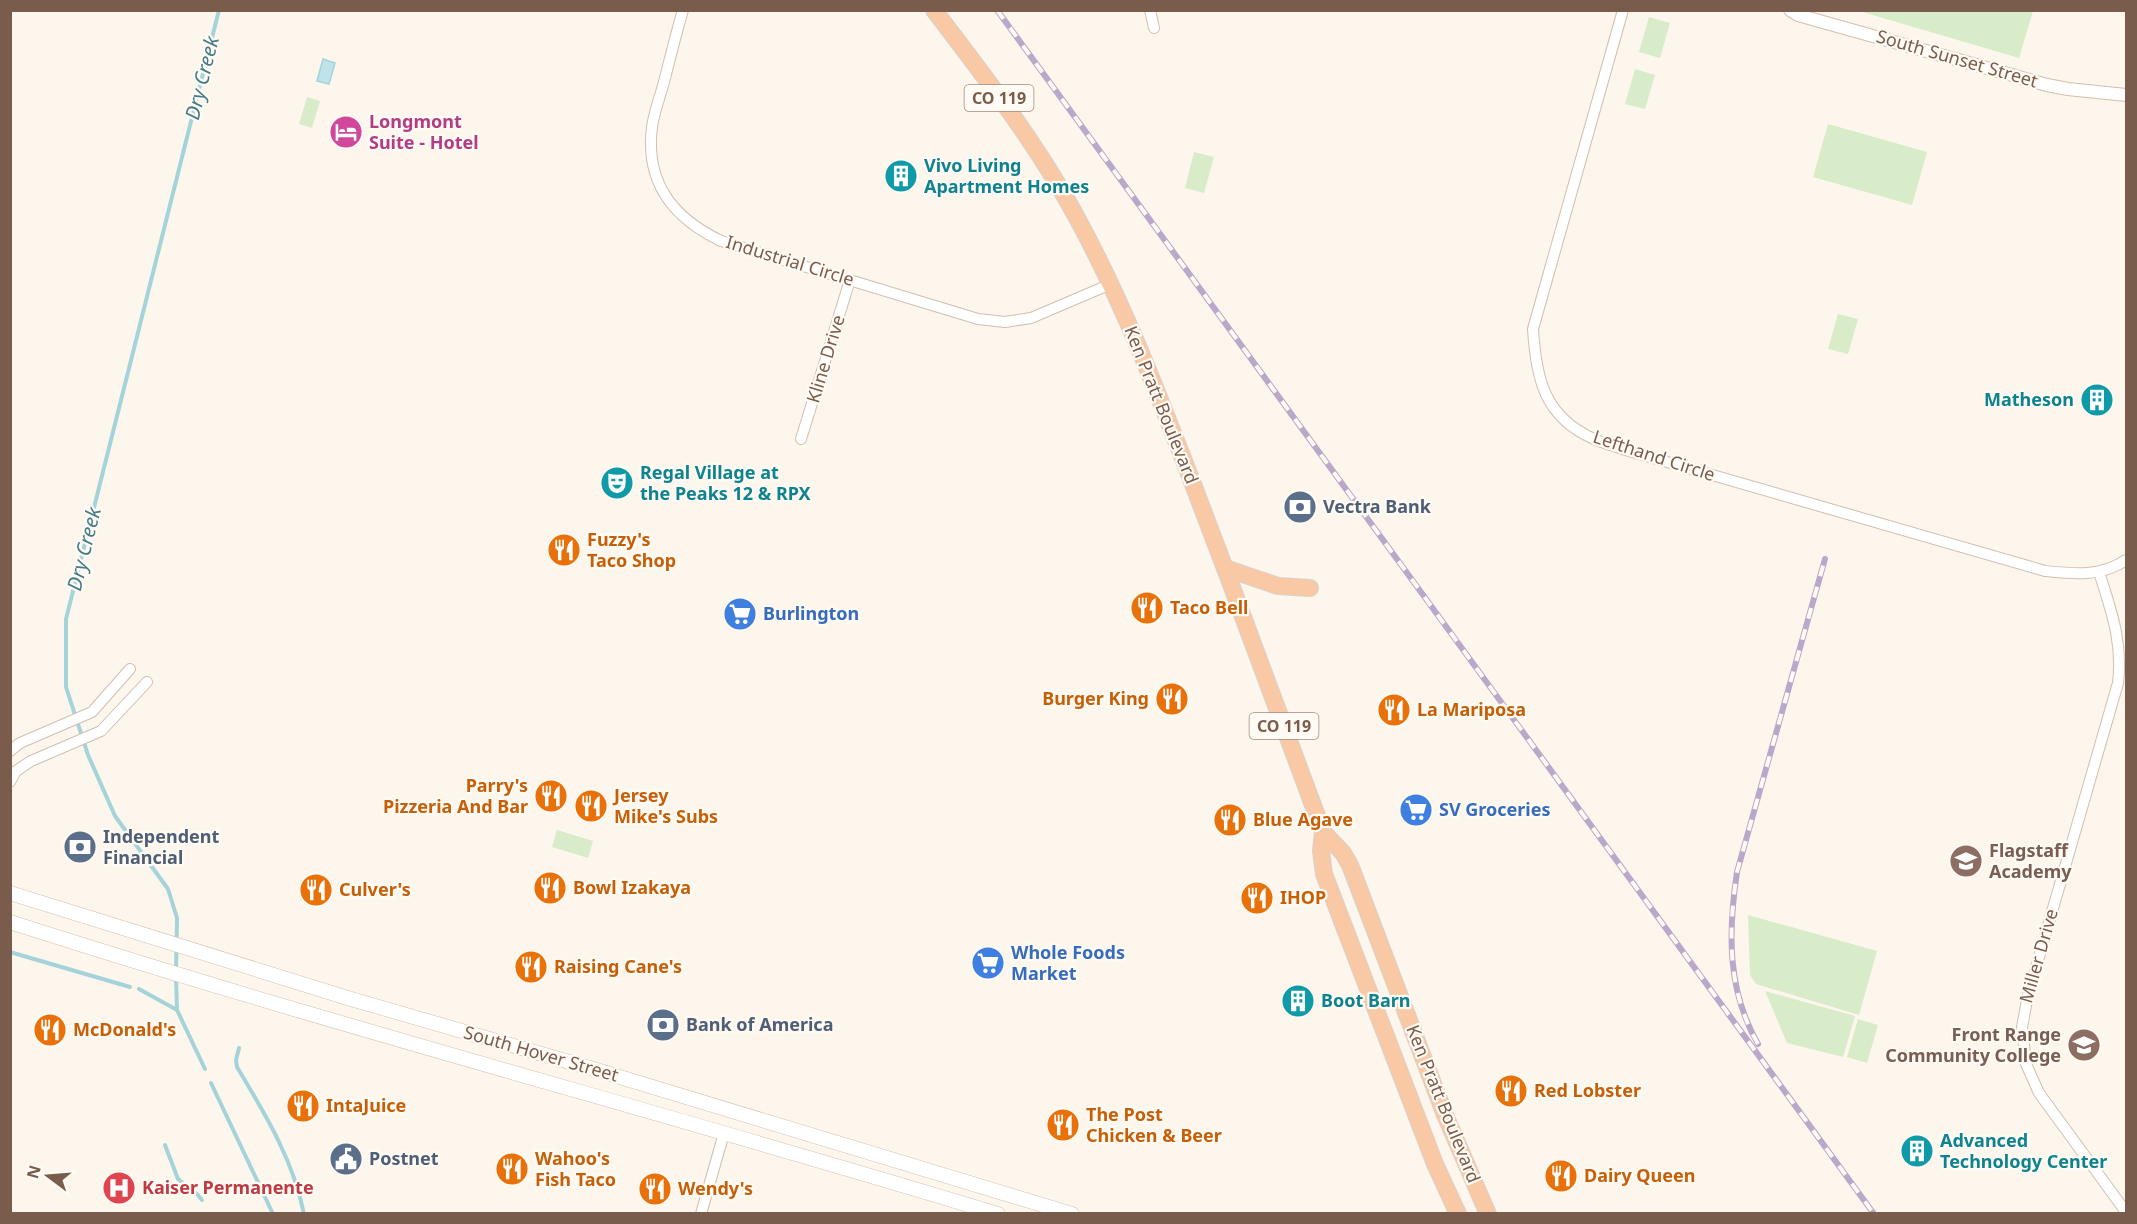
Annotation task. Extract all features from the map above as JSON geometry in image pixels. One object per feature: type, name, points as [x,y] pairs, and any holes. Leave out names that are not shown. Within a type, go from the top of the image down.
[{"type":"highway","name":"Ken Pratt Boulevard","points":[[934,10],[1028,138],[1077,218],[1111,284],[1140,350],[1225,568],[1323,832],[1343,853],[1350,865],[1445,1115],[1488,1214]]},
{"type":"highway","points":[[1225,568],[1278,586],[1310,588]]},
{"type":"highway","name":"Ken Pratt Boulevard","points":[[1323,832],[1321,851],[1324,874],[1435,1164],[1458,1214]]},
{"type":"main road","name":"South Hover Street","points":[[10,893],[194,948],[351,999],[1072,1214]]},
{"type":"main road","name":"South Hover Street","points":[[10,922],[356,1028],[998,1214]]},
{"type":"main road","points":[[724,1133],[731,1111]]},
{"type":"street","name":"Industrial Circle","points":[[683,10],[652,126],[651,151],[654,170],[664,193],[679,214],[698,230],[721,241],[978,319],[1005,322],[1031,318],[1111,284]]},
{"type":"street","points":[[1150,10],[1154,28]]},
{"type":"street","name":"Lefthand Circle","points":[[1623,10],[1533,329],[1536,367],[1541,386],[1550,403],[1563,418],[1577,430],[1594,439],[1629,451],[2045,571],[2076,574],[2099,572],[2127,560]]},
{"type":"street","name":"South Sunset Street","points":[[1790,10],[1798,15],[2047,85],[2127,95]]},
{"type":"street","name":"Kline Drive","points":[[801,439],[850,280]]},
{"type":"street","name":"Miller Drive","points":[[2099,572],[2119,644],[2118,683],[2023,1015],[2023,1046],[2026,1064],[2039,1093],[2127,1212]]},
{"type":"street","points":[[10,751],[20,743],[92,712],[130,669]]},
{"type":"street","points":[[10,782],[16,771],[31,761],[100,731],[147,682]]},
{"type":"street","points":[[701,1214],[724,1133]]},
{"type":"green space","points":[[1859,11],[2033,11],[2019,58]]},
{"type":"green space","points":[[1649,17],[1670,23],[1660,58],[1639,52]]},
{"type":"green space","points":[[1635,69],[1655,75],[1645,109],[1625,104]]},
{"type":"green space","points":[[307,97],[320,101],[312,128],[299,124]]},
{"type":"green space","points":[[1828,124],[1927,152],[1912,205],[1813,177]]},
{"type":"green space","points":[[1194,152],[1214,157],[1204,193],[1185,188]]},
{"type":"green space","points":[[1838,314],[1858,319],[1848,354],[1828,349]]},
{"type":"green space","points":[[557,830],[593,841],[588,858],[552,847]]},
{"type":"green space","points":[[1748,915],[1877,951],[1859,1015],[1756,984],[1750,975]]},
{"type":"green space","points":[[1765,991],[1855,1016],[1843,1057],[1787,1043]]},
{"type":"green space","points":[[1858,1019],[1878,1025],[1867,1063],[1847,1057]]},
{"type":"water","points":[[323,59],[335,63],[329,84],[317,81]]},
{"type":"waterway","name":"Dry Creek","points":[[176,970],[177,918],[168,889],[115,816],[88,755],[66,687],[66,619],[219,10]]},
{"type":"waterway","points":[[10,952],[130,987]]},
{"type":"waterway","name":"Dry Creek","points":[[176,977],[177,1010],[205,1069]]},
{"type":"waterway","points":[[139,989],[177,1010]]},
{"type":"waterway","points":[[239,1048],[237,1067],[268,1120],[285,1156],[293,1174],[304,1214]]},
{"type":"waterway","name":"Dry Creek","points":[[211,1083],[273,1214]]},
{"type":"waterway","points":[[165,1145],[178,1179],[202,1200]]},
{"type":"railway","points":[[997,10],[1874,1214]]},
{"type":"railway","points":[[1758,1044],[1740,1003],[1732,960],[1732,917],[1737,872],[1825,559]]},
{"type":"place","name":"Longmont Suite - Hotel","points":[[346,132]]},
{"type":"place","name":"Vivo Living Apartment Homes","points":[[901,176]]},
{"type":"place","name":"Matheson","points":[[2097,400]]},
{"type":"place","name":"Regal Village at the Peaks 12 & RPX","points":[[617,483]]},
{"type":"place","name":"Vectra Bank","points":[[1300,507]]},
{"type":"place","name":"Fuzzy's Taco Shop","points":[[564,550]]},
{"type":"place","name":"Taco Bell","points":[[1147,608]]},
{"type":"place","name":"Burlington","points":[[740,614]]},
{"type":"place","name":"Burger King","points":[[1172,699]]},
{"type":"place","name":"La Mariposa","points":[[1394,710]]},
{"type":"place","name":"Parry's Pizzeria And Bar","points":[[551,796]]},
{"type":"place","name":"Jersey Mike's Subs","points":[[591,806]]},
{"type":"place","name":"SV Groceries","points":[[1416,810]]},
{"type":"place","name":"Blue Agave","points":[[1230,820]]},
{"type":"place","name":"Independent Financial","points":[[80,847]]},
{"type":"place","name":"Flagstaff Academy","points":[[1966,861]]},
{"type":"place","name":"Bowl Izakaya","points":[[550,888]]},
{"type":"place","name":"Culver's","points":[[316,890]]},
{"type":"place","name":"IHOP","points":[[1257,898]]},
{"type":"place","name":"Whole Foods Market","points":[[988,963]]},
{"type":"place","name":"Raising Cane's","points":[[531,967]]},
{"type":"place","name":"Boot Barn","points":[[1298,1001]]},
{"type":"place","name":"Bank of America","points":[[663,1025]]},
{"type":"place","name":"McDonald's","points":[[50,1030]]},
{"type":"place","name":"Front Range Community College","points":[[2084,1045]]},
{"type":"place","name":"Red Lobster","points":[[1511,1091]]},
{"type":"place","name":"IntaJuice","points":[[303,1106]]},
{"type":"place","name":"The Post Chicken & Beer","points":[[1063,1125]]},
{"type":"place","name":"Advanced Technology Center","points":[[1917,1151]]},
{"type":"place","name":"Postnet","points":[[346,1159]]},
{"type":"place","name":"Wahoo's Fish Taco","points":[[512,1169]]},
{"type":"place","name":"Dairy Queen","points":[[1561,1176]]},
{"type":"place","name":"Kaiser Permanente","points":[[119,1188]]},
{"type":"place","name":"Wendy's","points":[[655,1189]]}]
